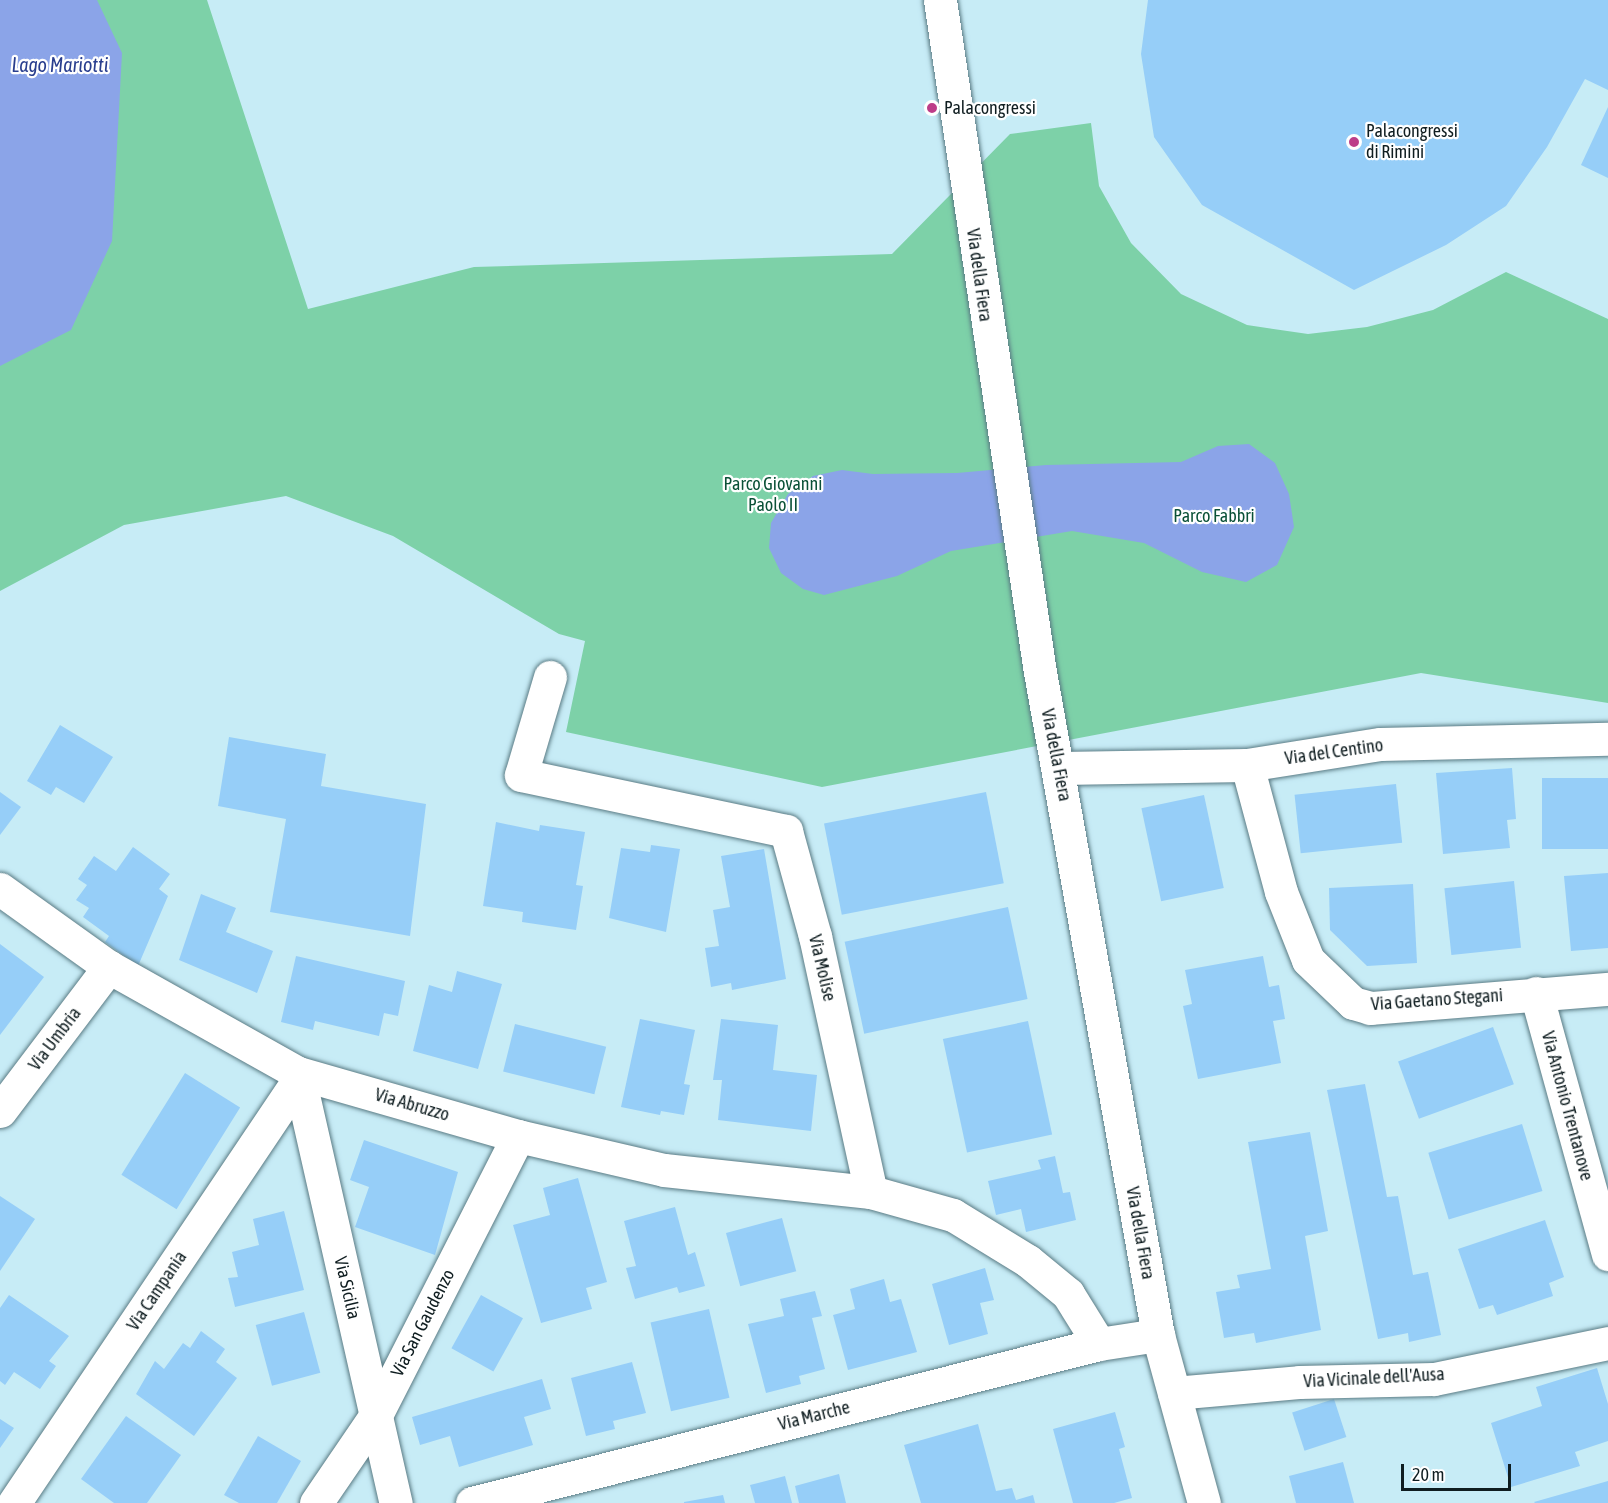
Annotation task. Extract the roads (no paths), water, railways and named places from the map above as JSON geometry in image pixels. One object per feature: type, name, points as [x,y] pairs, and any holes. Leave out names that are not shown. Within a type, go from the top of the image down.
[{"type":"street","name":"Via della Fiera","points":[[940,0],[988,339],[1040,672],[1060,768],[1158,1335],[1204,1503]]},
{"type":"street","name":"Via Molise","points":[[550,677],[522,775],[786,831],[815,936],[871,1192]]},
{"type":"street","name":"Via del Centino","points":[[1060,768],[1247,765],[1380,744],[1608,739]]},
{"type":"street","name":"Via Gaetano Stegani","points":[[1247,765],[1281,892],[1308,960],[1353,1002],[1370,1008],[1608,989]]},
{"type":"street","name":"Via Abruzzo","points":[[0,889],[109,967],[299,1076],[518,1136],[664,1170],[871,1192]]},
{"type":"street","name":"Via Umbria","points":[[0,1111],[109,967]]},
{"type":"street","name":"Via Antonio Trentanove","points":[[1536,993],[1608,1254]]},
{"type":"street","name":"Via Sicilia","points":[[299,1076],[396,1503]]},
{"type":"street","name":"Via Campania","points":[[14,1503],[299,1076]]},
{"type":"street","name":"Via San Gaudenzo","points":[[316,1503],[376,1415],[518,1136]]},
{"type":"street","points":[[871,1192],[953,1215],[1028,1261],[1068,1294],[1099,1344]]},
{"type":"street","name":"Via Marche","points":[[472,1503],[1099,1344],[1158,1335]]},
{"type":"street","name":"Via Vicinale dell'Ausa","points":[[1174,1393],[1299,1382],[1434,1379],[1608,1342]]},
{"type":"water","name":"Lago Mariotti","points":[[0,0],[97,0],[122,53],[112,241],[71,330],[0,366]]},
{"type":"water","points":[[1249,444],[1275,463],[1289,494],[1294,527],[1277,565],[1246,582],[1202,572],[1144,543],[1072,531],[951,551],[897,576],[824,595],[803,589],[781,573],[769,548],[771,523],[788,494],[813,476],[842,470],[873,474],[957,473],[1046,465],[1181,462],[1218,446]]},
{"type":"place","name":"Palacongressi","points":[[932,108]]},
{"type":"place","name":"Palacongressi di Rimini","points":[[1354,142]]},
{"type":"park label","name":"Parco Giovanni Paolo II","points":[[773,495]]},
{"type":"park label","name":"Parco Fabbri","points":[[1214,516]]}]
